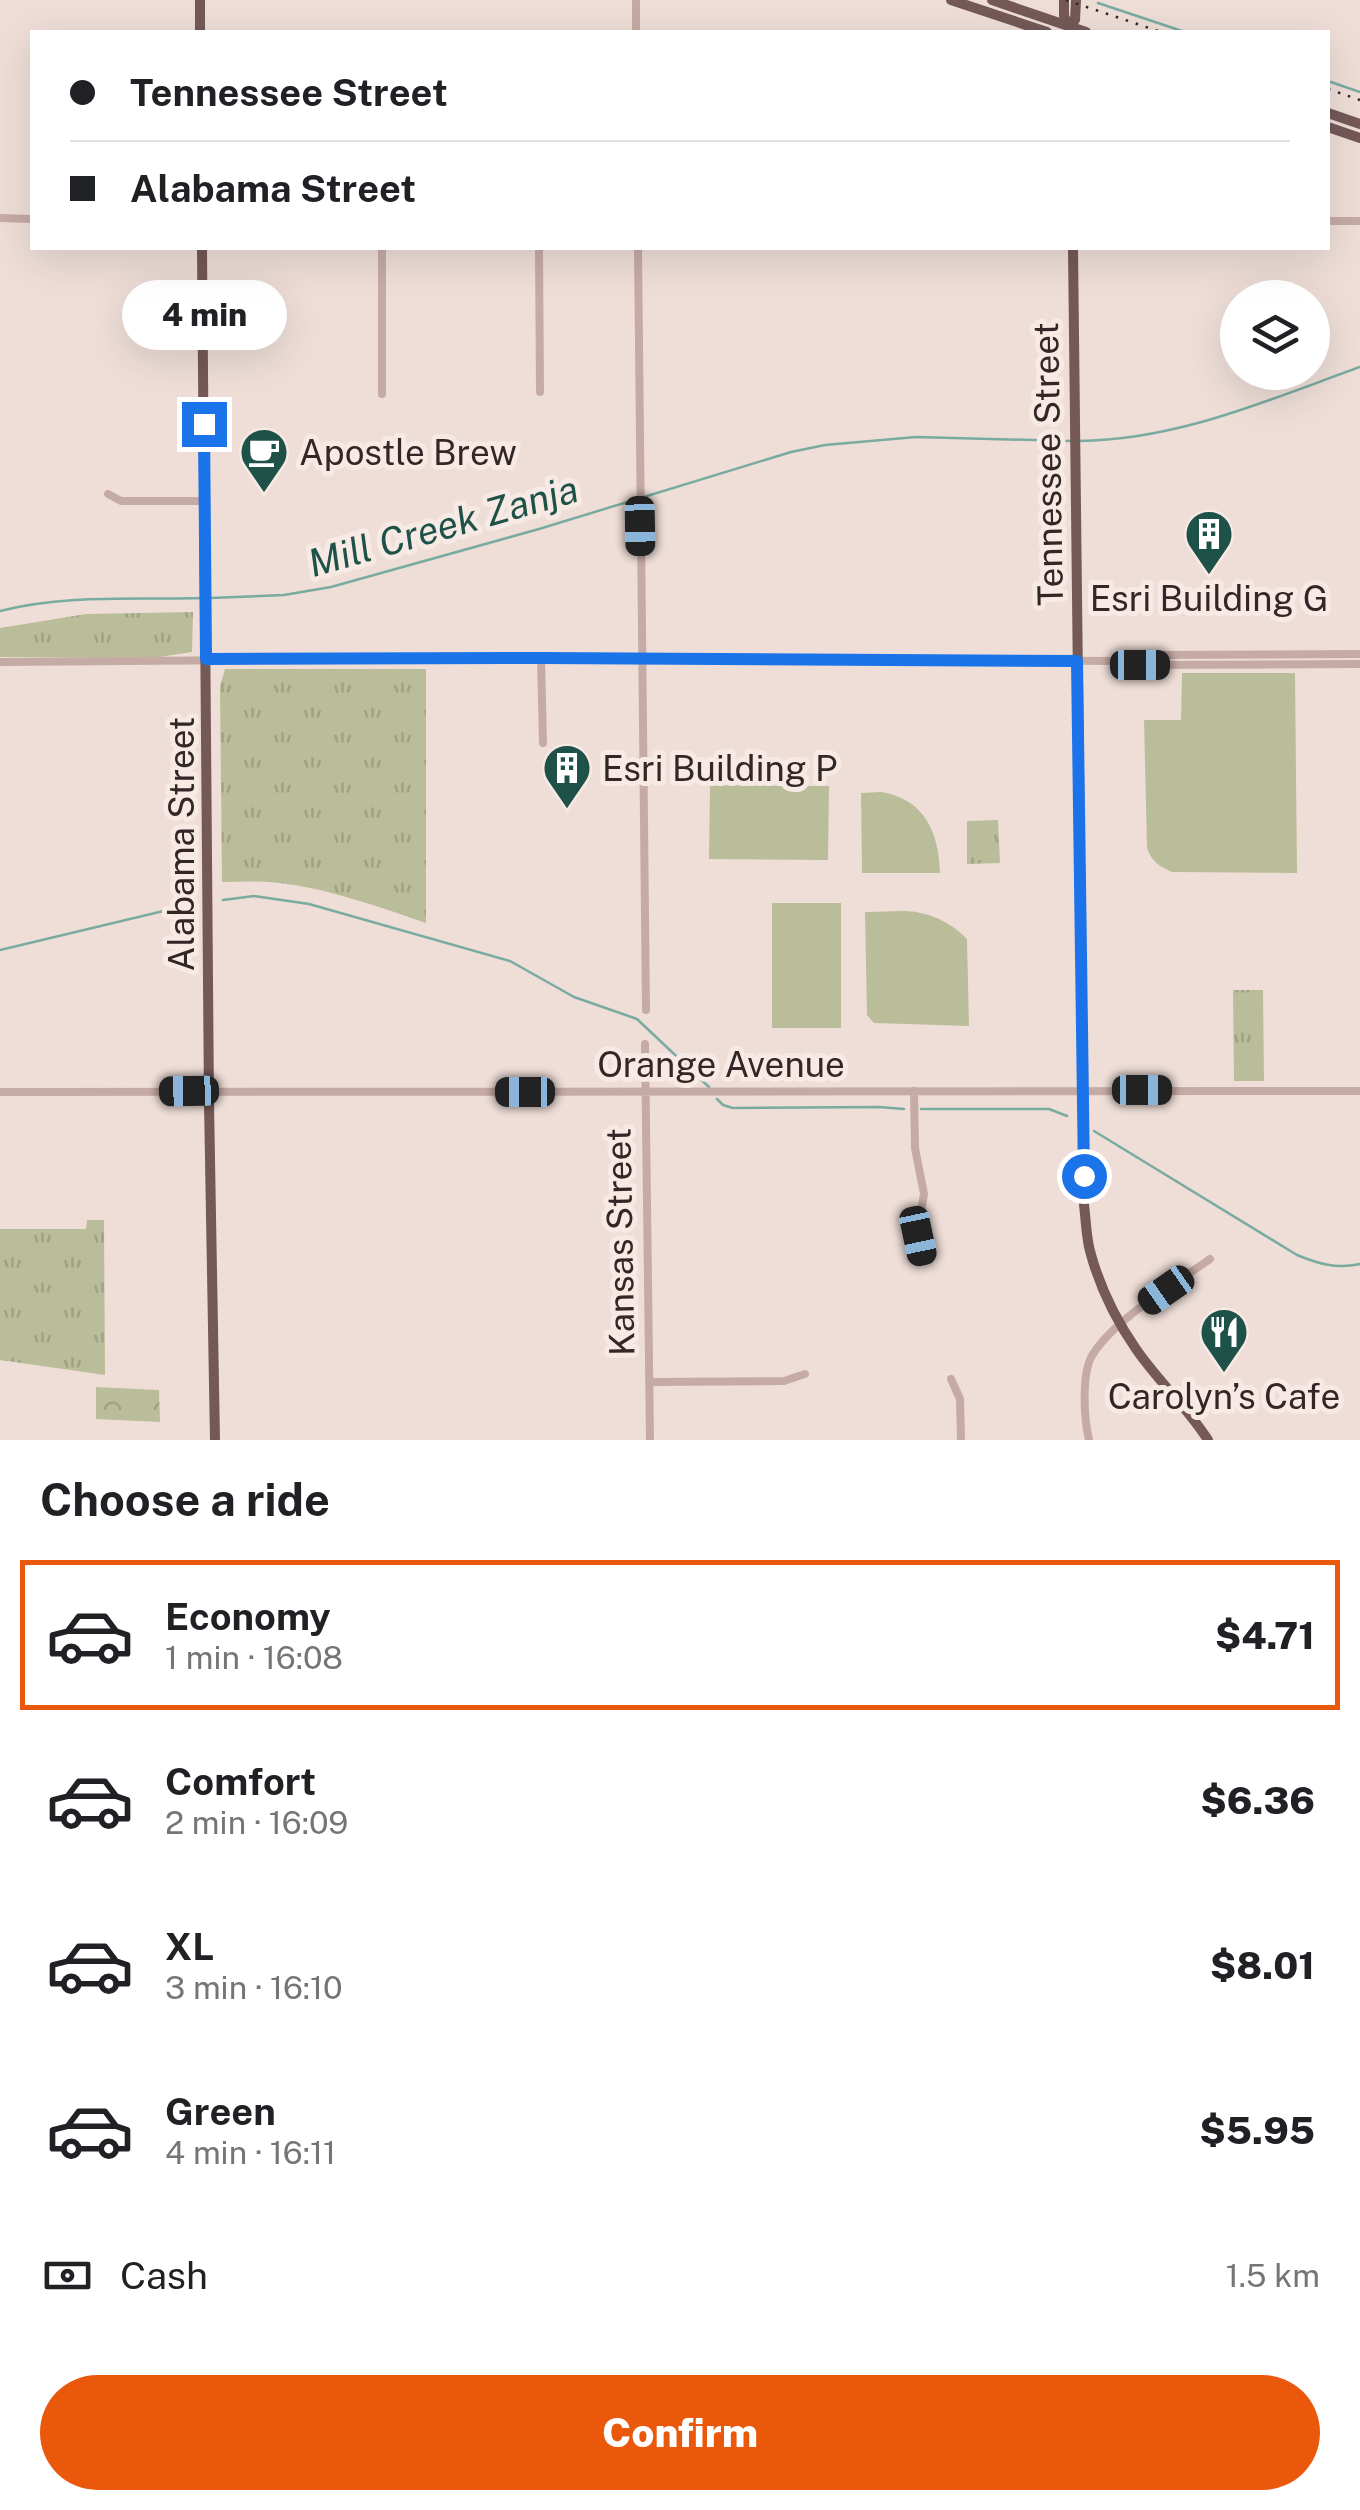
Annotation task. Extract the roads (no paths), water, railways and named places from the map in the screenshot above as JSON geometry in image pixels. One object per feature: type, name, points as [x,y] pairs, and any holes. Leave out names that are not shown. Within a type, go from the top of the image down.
[{"type":"main road","points":[[200,0],[200,30]]},
{"type":"main road","points":[[952,0],[1042,30]]},
{"type":"main road","points":[[992,0],[1069,29]]},
{"type":"main road","points":[[1064,0],[1069,29]]},
{"type":"main road","points":[[1069,29],[1075,20],[1076,0]]},
{"type":"main road","points":[[1330,115],[1360,124]]},
{"type":"main road","points":[[1330,128],[1360,138]]},
{"type":"main road","name":"Alabama Street","points":[[202,250],[215,1440]]},
{"type":"main road","name":"Tennessee Street","points":[[1073,250],[1084,1204],[1090,1250],[1120,1325],[1208,1440]]},
{"type":"street","points":[[636,0],[636,30]]},
{"type":"street","points":[[0,218],[30,219]]},
{"type":"street","points":[[1330,220],[1360,221]]},
{"type":"street","points":[[382,250],[382,394]]},
{"type":"street","points":[[539,250],[540,392]]},
{"type":"street","points":[[638,250],[646,1010]]},
{"type":"street","points":[[108,494],[121,501],[206,501]]},
{"type":"street","points":[[1122,661],[1146,655],[1360,654]]},
{"type":"street","points":[[541,658],[543,743]]},
{"type":"street","points":[[0,662],[642,658],[1360,664]]},
{"type":"street","name":"Kansas Street","points":[[645,1044],[650,1440]]},
{"type":"street","points":[[914,1091],[915,1148],[924,1194],[918,1229],[923,1257]]},
{"type":"street","name":"Orange Avenue","points":[[0,1092],[1360,1091]]},
{"type":"street","points":[[1089,1440],[1085,1410],[1093,1354],[1144,1305],[1210,1259]]},
{"type":"street","points":[[649,1382],[784,1381],[806,1374]]},
{"type":"street","points":[[951,1380],[960,1400],[961,1440]]},
{"type":"waterway","points":[[1098,3],[1179,30]]},
{"type":"waterway","points":[[1330,82],[1360,92]]},
{"type":"waterway","name":"Mill Creek Zanja","points":[[1079,441],[1116,439],[1187,426],[1360,367]]},
{"type":"waterway","name":"Mill Creek Zanja","points":[[210,598],[284,595],[331,587],[825,445],[916,437],[1071,441]]},
{"type":"waterway","name":"Mill Creek Zanja","points":[[0,611],[75,600],[203,598]]},
{"type":"waterway","points":[[223,900],[254,896],[309,904],[510,961],[574,997],[637,1019],[709,1087]]},
{"type":"waterway","points":[[0,950],[197,903]]},
{"type":"waterway","points":[[717,1099],[733,1108],[904,1109]]},
{"type":"waterway","points":[[921,1109],[1049,1109],[1067,1116]]},
{"type":"waterway","points":[[1094,1131],[1297,1255],[1328,1265],[1360,1264]]},
{"type":"railway","points":[[1066,0],[1155,30]]},
{"type":"railway","points":[[1330,90],[1360,100]]},
{"type":"place","name":"Apostle Brew","points":[[264,494]]},
{"type":"place","name":"Esri Building G","points":[[1209,576]]},
{"type":"place","name":"Esri Building P","points":[[567,810]]},
{"type":"place","name":"Carolyn’s Cafe","points":[[1224,1374]]}]
